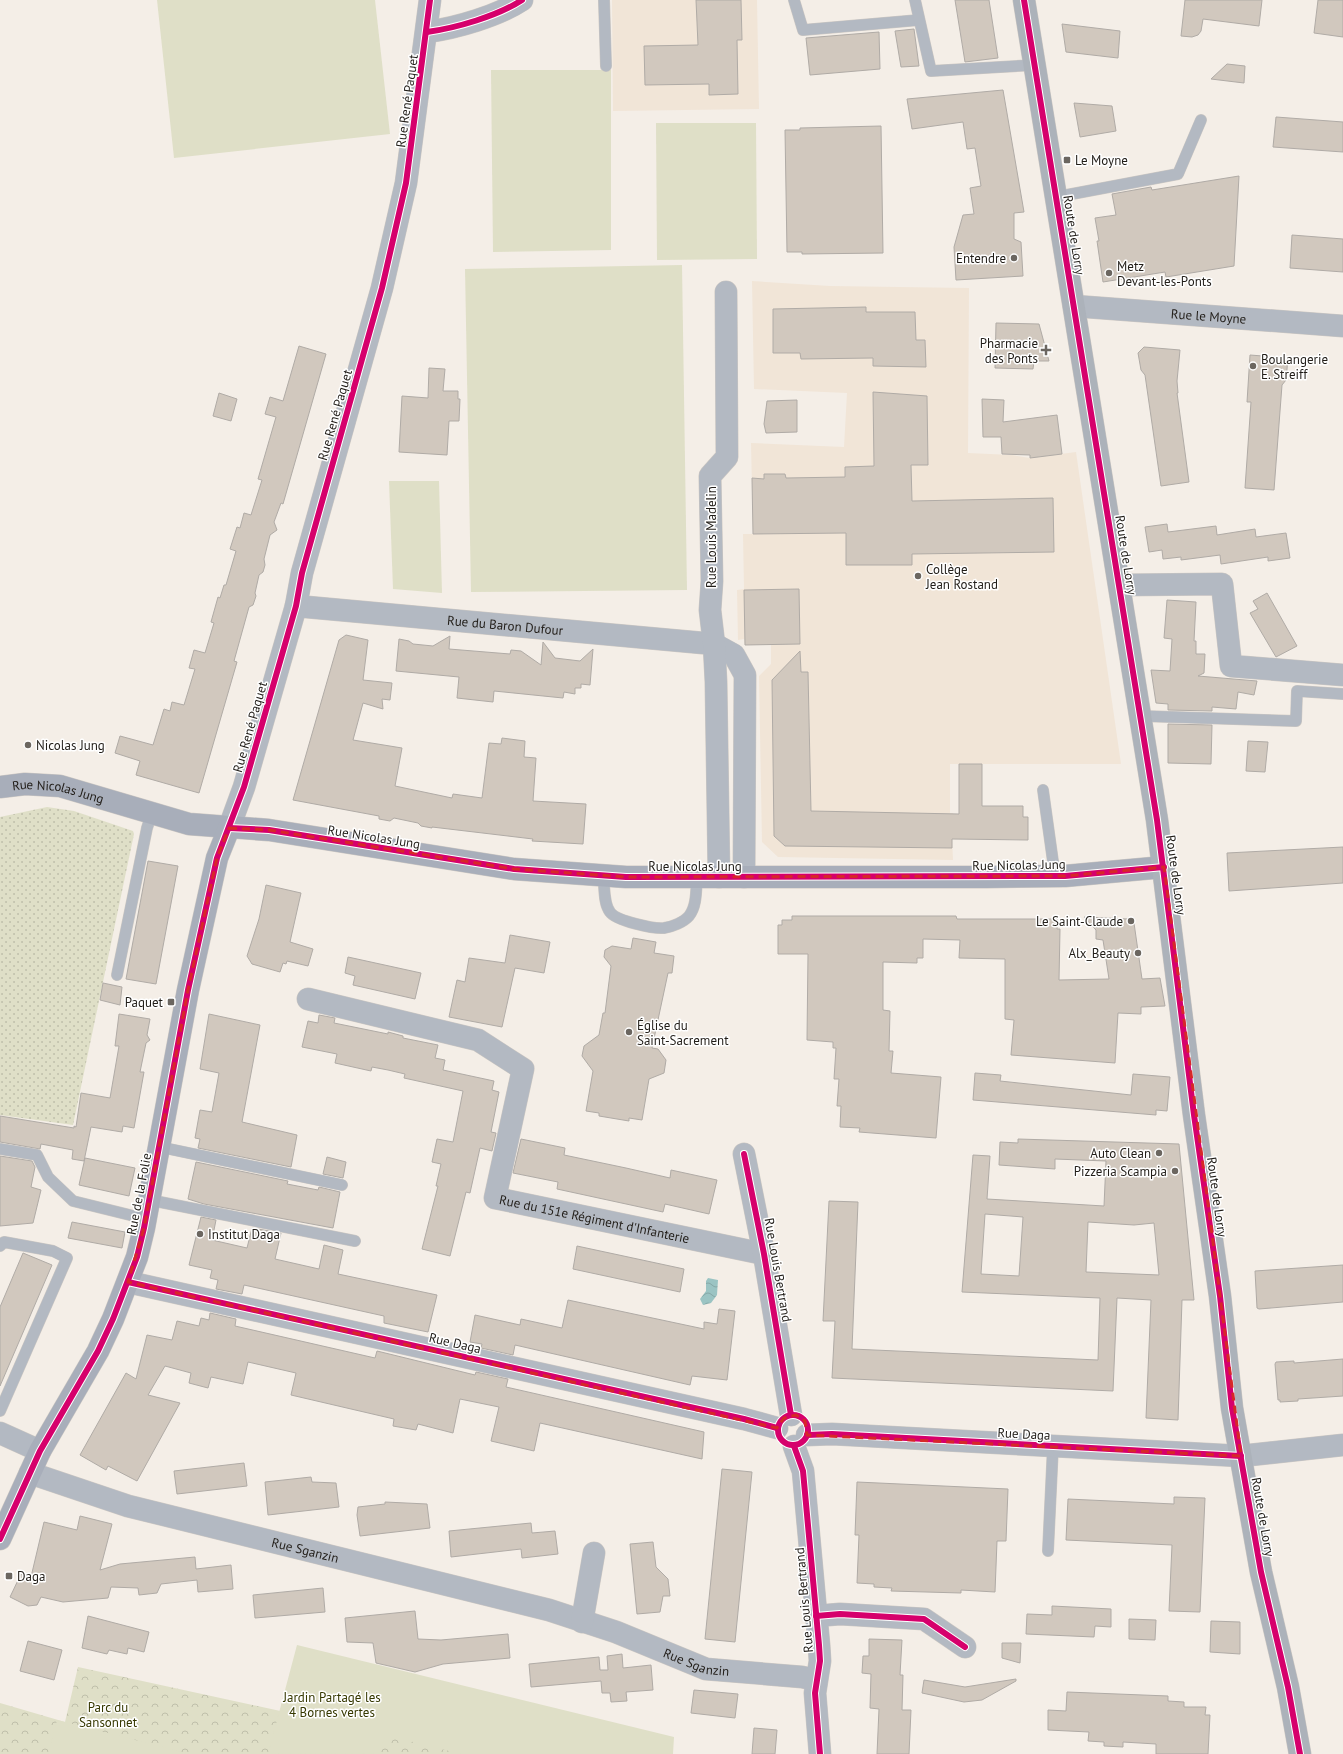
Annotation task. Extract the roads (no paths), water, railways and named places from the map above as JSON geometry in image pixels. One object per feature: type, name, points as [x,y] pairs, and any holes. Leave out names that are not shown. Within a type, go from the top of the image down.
[{"type":"main road","name":"Route de Lorry","points":[[1024,0],[1120,585],[1164,867],[1194,1115],[1220,1296],[1232,1408],[1262,1572],[1288,1687],[1300,1754]]},
{"type":"main road","name":"Rue Nicolas Jung","points":[[0,787],[25,784],[60,786],[189,824],[269,830],[514,869],[603,876],[1055,876],[1164,867]]},
{"type":"main road","name":"Rue de la Folie","points":[[0,1538],[40,1451],[98,1351],[128,1282],[137,1257],[148,1210],[192,974],[217,858],[228,828]]},
{"type":"street","name":"Rue René Paquet","points":[[228,828],[244,788],[296,606],[304,566],[382,288],[406,183],[430,0]]},
{"type":"street","points":[[427,32],[472,22],[522,0]]},
{"type":"street","name":"Rue Louis Madelin","points":[[719,877],[714,644],[710,610],[712,581],[710,476],[727,457],[726,292]]},
{"type":"street","name":"Rue le Moyne","points":[[1074,306],[1343,326]]},
{"type":"street","points":[[1120,585],[1222,584],[1231,666],[1343,675]]},
{"type":"street","name":"Rue du Baron Dufour","points":[[296,606],[714,644]]},
{"type":"street","points":[[714,644],[734,655],[745,675],[744,877]]},
{"type":"street","name":"Rue du 151e Régiment d'Infanterie","points":[[308,999],[478,1040],[523,1069],[495,1198],[764,1254]]},
{"type":"street","name":"Rue Louis Bertrand","points":[[744,1154],[764,1254],[784,1421],[796,1415],[805,1421],[808,1430],[800,1441],[820,1661],[814,1693],[820,1754]]},
{"type":"street","name":"Rue Daga","points":[[128,1282],[744,1419],[784,1421]]},
{"type":"street","points":[[0,1433],[40,1451]]},
{"type":"street","name":"Rue Daga","points":[[800,1441],[832,1434],[1240,1456],[1343,1445]]},
{"type":"street","name":"Rue Sganzin","points":[[30,1473],[128,1506],[549,1610],[616,1632],[706,1669],[802,1677],[816,1680]]},
{"type":"street","points":[[582,1622],[594,1553]]},
{"type":"street","points":[[816,1616],[840,1614],[924,1619],[964,1647]]},
{"type":"lane","points":[[604,0],[606,66]]},
{"type":"lane","points":[[794,0],[802,30],[919,20]]},
{"type":"lane","points":[[915,0],[931,71],[1035,65]]},
{"type":"lane","points":[[1056,197],[1178,174],[1201,120]]},
{"type":"lane","points":[[1141,716],[1296,720],[1297,691],[1343,694]]},
{"type":"lane","points":[[1043,790],[1055,876]]},
{"type":"lane","points":[[117,975],[146,828],[152,813]]},
{"type":"lane","points":[[603,876],[606,901],[610,912],[624,922],[663,928],[676,924],[688,917],[694,906],[697,877]]},
{"type":"lane","points":[[160,1147],[342,1185]]},
{"type":"lane","points":[[0,1149],[37,1155],[48,1177],[73,1200],[354,1242]]},
{"type":"lane","points":[[0,1246],[4,1242],[53,1251],[67,1258],[0,1411]]},
{"type":"lane","points":[[1048,1550],[1053,1446]]},
{"type":"water","points":[[708,1278],[718,1280],[717,1295],[711,1303],[703,1305],[700,1299],[706,1291],[706,1281]]},
{"type":"place","name":"Le Moyne","points":[[1067,160]]},
{"type":"place","name":"Entendre","points":[[1014,258]]},
{"type":"place","name":"Metz Devant-les-Ponts","points":[[1109,273]]},
{"type":"place","name":"Pharmacie des Ponts","points":[[1046,350]]},
{"type":"place","name":"Boulangerie E. Streiff","points":[[1253,366]]},
{"type":"place","name":"Collège Jean Rostand","points":[[918,576]]},
{"type":"place","name":"Nicolas Jung","points":[[28,745]]},
{"type":"place","name":"Le Saint-Claude","points":[[1131,921]]},
{"type":"place","name":"Alx_Beauty","points":[[1138,953]]},
{"type":"place","name":"Paquet","points":[[171,1002]]},
{"type":"place","name":"Église du Saint-Sacrement","points":[[629,1032]]},
{"type":"place","name":"Auto Clean","points":[[1159,1153]]},
{"type":"place","name":"Pizzeria Scampia","points":[[1175,1171]]},
{"type":"place","name":"Institut Daga","points":[[200,1234]]},
{"type":"place","name":"Daga","points":[[9,1576]]},
{"type":"park label","name":"Jardin Partagé les 4 Bornes vertes","points":[[332,1704]]},
{"type":"park label","name":"Parc du Sansonnet","points":[[108,1714]]}]
